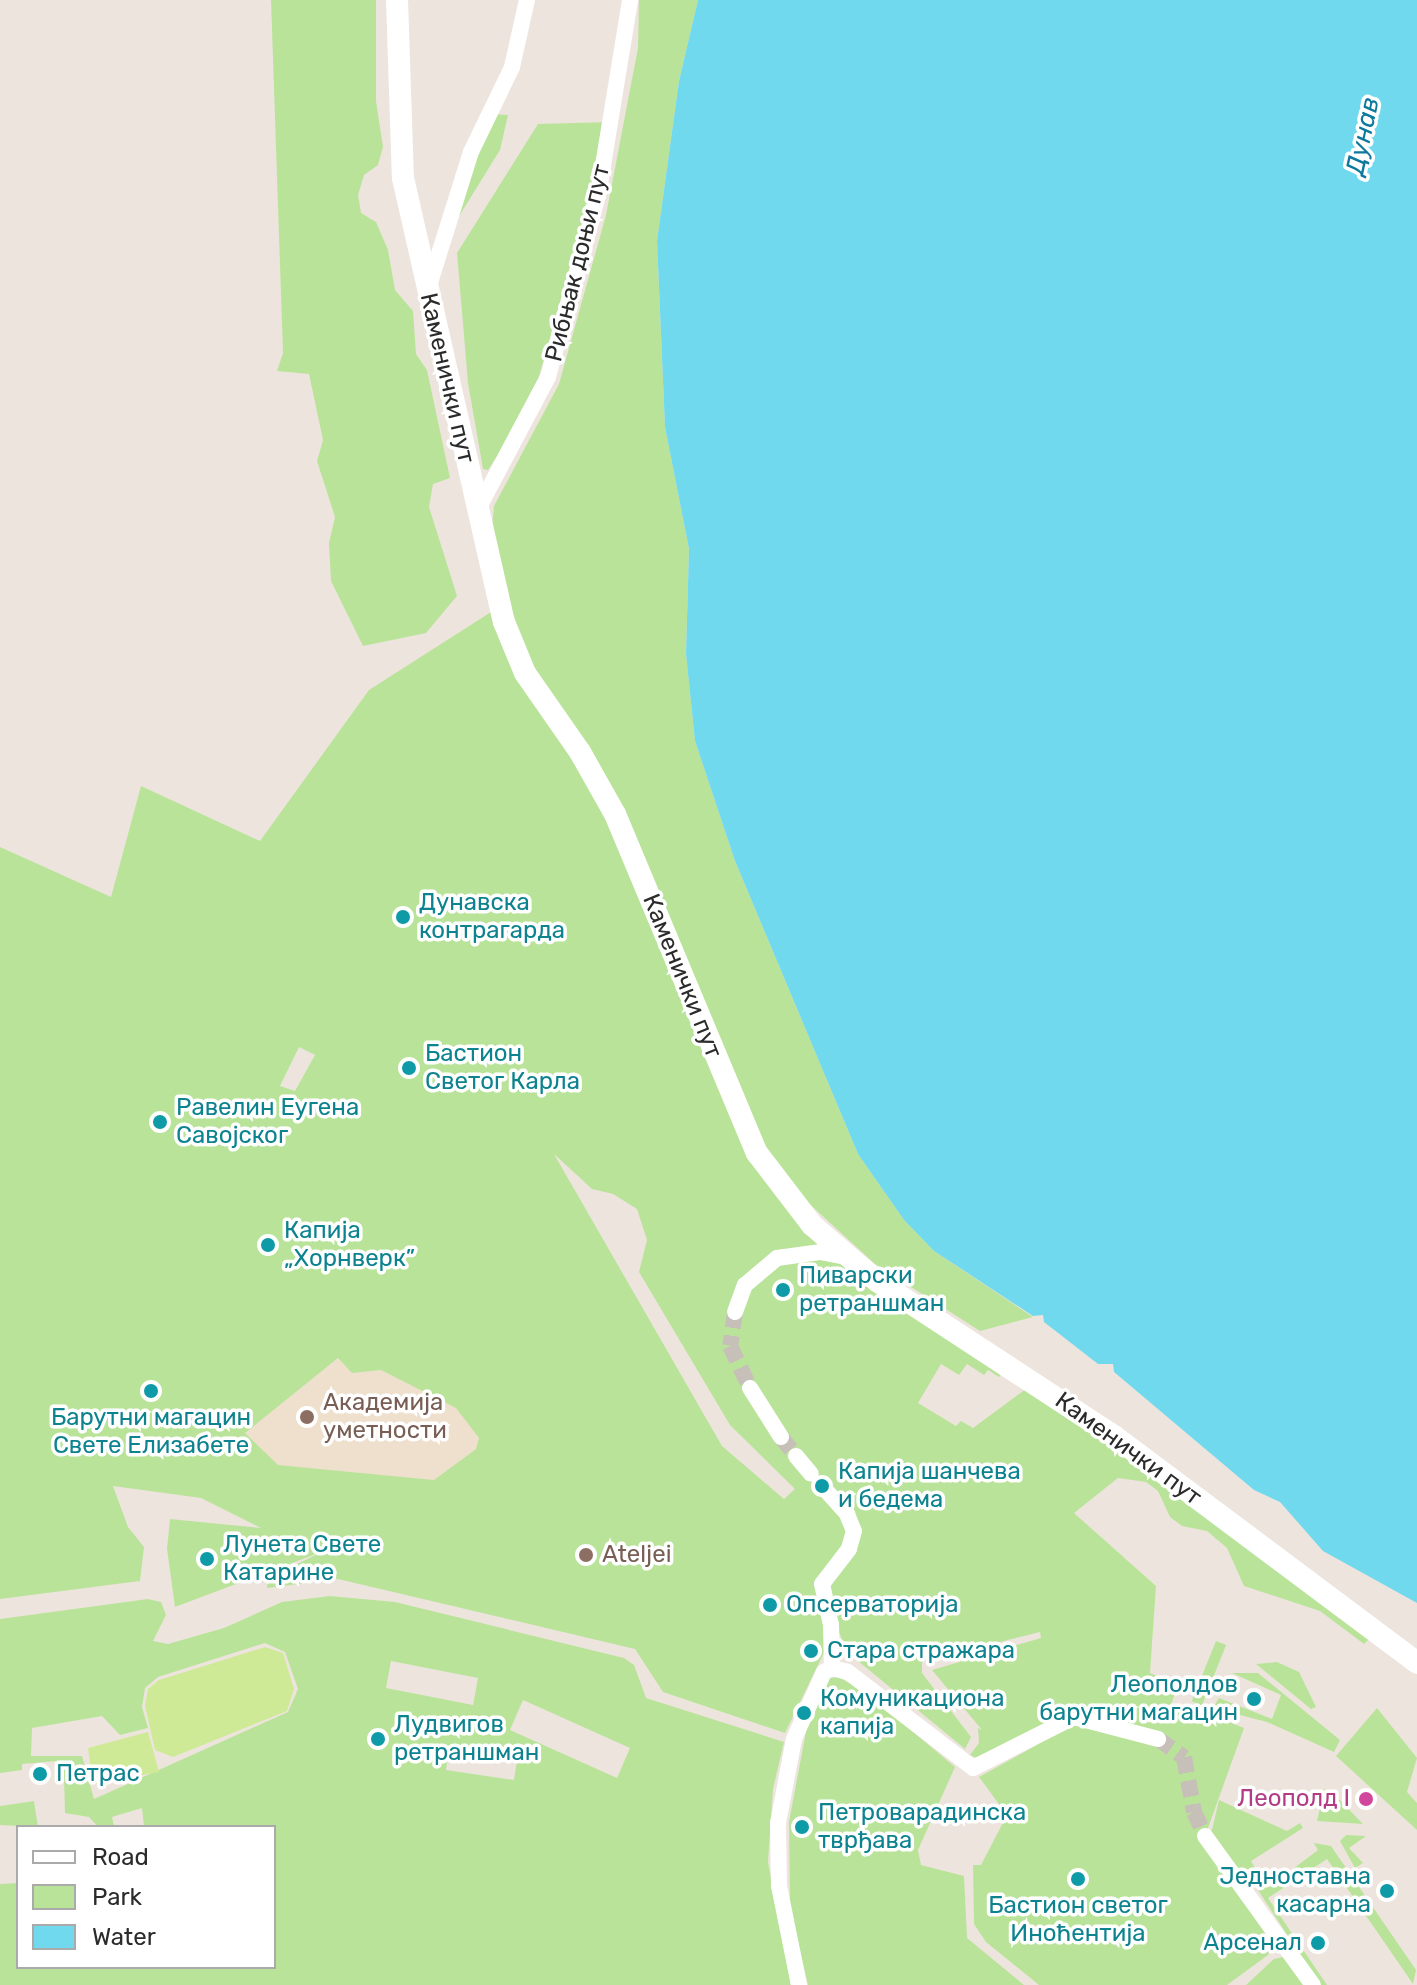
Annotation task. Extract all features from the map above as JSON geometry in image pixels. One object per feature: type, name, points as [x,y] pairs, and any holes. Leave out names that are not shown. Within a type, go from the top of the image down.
[{"type":"main road","name":"Каменички пут","points":[[397,0],[399,137],[427,291],[477,511],[514,652],[615,814],[743,1124],[778,1186],[846,1257],[1114,1436],[1417,1663]]},
{"type":"street","points":[[427,291],[476,139],[512,67],[527,0]]},
{"type":"street","name":"Рибњак доњи пут","points":[[477,511],[513,451],[548,377],[598,196],[630,0]]},
{"type":"street","points":[[735,1312],[745,1285],[777,1258],[820,1252],[846,1257]]},
{"type":"street","points":[[750,1388],[781,1437]]},
{"type":"street","points":[[796,1456],[847,1514],[854,1531],[849,1549],[822,1584],[832,1638],[832,1668]]},
{"type":"street","points":[[832,1668],[848,1672],[973,1768],[1074,1717],[1158,1739]]},
{"type":"street","points":[[799,1985],[779,1886],[778,1823],[794,1739],[815,1682],[832,1668]]},
{"type":"street","points":[[1205,1836],[1313,1985]]},
{"type":"shaded area","points":[[339,1358],[352,1373],[381,1370],[456,1408],[479,1438],[476,1449],[434,1480],[277,1465],[244,1433]]},
{"type":"green space","points":[[271,0],[376,0],[376,101],[383,147],[378,165],[364,175],[358,195],[361,213],[376,222],[388,250],[395,290],[413,311],[416,354],[427,370],[450,478],[433,484],[429,507],[457,596],[426,633],[363,646],[331,581],[329,543],[335,517],[317,461],[323,440],[309,374],[277,371],[283,353]]},
{"type":"green space","points":[[639,0],[698,0],[679,81],[657,241],[665,427],[689,549],[686,654],[695,741],[735,861],[858,1154],[904,1220],[934,1251],[1033,1317],[980,1331],[875,1264],[803,1198],[766,1148],[534,669],[512,614],[492,526],[494,506],[559,384],[606,215],[638,48]]},
{"type":"green space","points":[[492,114],[508,115],[500,150],[453,226]]},
{"type":"green space","points":[[611,122],[538,380],[522,418],[488,470],[483,469],[468,383],[457,253],[538,124]]},
{"type":"green space","points":[[491,612],[591,783],[773,1190],[1003,1372],[999,1377],[988,1370],[984,1375],[967,1364],[959,1375],[941,1364],[918,1403],[956,1426],[961,1421],[973,1428],[1027,1388],[1064,1407],[1369,1639],[1364,1644],[1320,1611],[1244,1586],[1227,1548],[1207,1531],[1182,1526],[1170,1517],[1158,1491],[1146,1482],[1118,1478],[1074,1513],[1156,1586],[1150,1673],[1178,1685],[1171,1705],[1191,1707],[1244,1728],[1203,1842],[1273,1945],[1268,1955],[1227,1985],[1039,1985],[986,1942],[974,1924],[973,1865],[981,1865],[1007,1815],[979,1777],[1035,1746],[1082,1711],[979,1759],[970,1755],[979,1743],[978,1728],[982,1730],[932,1670],[1041,1638],[1040,1632],[955,1653],[938,1649],[922,1658],[922,1673],[971,1737],[965,1749],[846,1651],[837,1626],[785,1733],[663,1692],[635,1649],[338,1579],[267,1588],[268,1578],[324,1551],[175,1607],[167,1549],[170,1519],[261,1528],[201,1498],[113,1486],[128,1527],[144,1547],[140,1581],[0,1599],[0,847],[111,897],[141,786],[260,841],[369,690]],"holes":[[[299,1047],[315,1055],[295,1091],[280,1086]],[[554,1154],[592,1189],[613,1194],[637,1209],[647,1240],[639,1272],[730,1425],[795,1489],[784,1499],[722,1446]],[[338,1358],[352,1373],[381,1370],[456,1408],[479,1438],[476,1449],[434,1480],[278,1465],[245,1433]]]},
{"type":"green space","points":[[330,1596],[395,1602],[624,1658],[634,1665],[646,1698],[784,1742],[773,1789],[768,1862],[791,1985],[0,1985],[0,1884],[16,1883],[16,1969],[276,1969],[276,1825],[144,1825],[142,1808],[112,1817],[114,1825],[96,1825],[89,1817],[65,1813],[64,1776],[56,1761],[22,1764],[22,1770],[0,1773],[0,1619],[148,1599],[161,1602],[166,1615],[153,1641],[168,1644],[224,1628],[282,1602]],"holes":[[[265,1643],[285,1652],[298,1689],[288,1712],[94,1799],[82,1756],[31,1756],[32,1728],[102,1716],[120,1735],[148,1728],[142,1707],[145,1688],[158,1677]],[[391,1661],[478,1678],[473,1705],[386,1688]],[[523,1700],[630,1748],[617,1778],[510,1730]],[[449,1750],[517,1760],[514,1780],[446,1770]]]},
{"type":"green space","points":[[1216,1641],[1226,1645],[1202,1705],[1192,1701]]},
{"type":"green space","points":[[265,1647],[283,1653],[294,1689],[287,1711],[173,1757],[155,1750],[145,1706],[148,1689],[159,1680]]},
{"type":"green space","points":[[1277,1662],[1299,1672],[1316,1707],[1311,1709],[1256,1664]]},
{"type":"green space","points":[[1232,1673],[1258,1673],[1340,1740],[1334,1752],[1267,1722],[1213,1708],[1219,1698],[1272,1719],[1281,1695]]},
{"type":"green space","points":[[838,1677],[863,1690],[955,1767],[918,1850],[921,1865],[964,1876],[967,1938],[1024,1985],[808,1985],[790,1906],[789,1822],[809,1715],[824,1679]]},
{"type":"green space","points":[[1377,1708],[1417,1758],[1407,1792],[1417,1803],[1417,1830],[1336,1756]]},
{"type":"green space","points":[[148,1732],[159,1772],[93,1784],[88,1748]]},
{"type":"green space","points":[[1324,1789],[1331,1791],[1363,1824],[1317,1821]]},
{"type":"green space","points":[[1219,1800],[1287,1831],[1300,1823],[1303,1828],[1251,1861],[1255,1868],[1244,1876],[1211,1834]]},
{"type":"green space","points":[[34,1801],[38,1825],[0,1825],[0,1806]]},
{"type":"green space","points":[[1346,1835],[1366,1836],[1349,1848],[1363,1863],[1355,1868],[1340,1841]]},
{"type":"green space","points":[[1314,1843],[1331,1846],[1416,1970],[1413,1984],[1327,1859],[1268,1898],[1327,1985],[1320,1985],[1256,1887],[1263,1880],[1269,1887],[1318,1850]]},
{"type":"green space","points":[[1283,1957],[1307,1985],[1246,1985],[1274,1959]]},
{"type":"water","name":"Дунав","points":[[698,0],[1417,0],[1417,1603],[1323,1551],[1280,1502],[1254,1490],[1114,1372],[1113,1364],[1098,1364],[1044,1322],[1043,1315],[1033,1316],[934,1251],[904,1220],[858,1154],[735,861],[695,741],[686,654],[689,549],[665,427],[657,241],[679,81]]},
{"type":"tunnel","points":[[735,1312],[730,1346],[750,1388]]},
{"type":"tunnel","points":[[781,1437],[796,1456]]},
{"type":"tunnel","points":[[1158,1739],[1184,1757],[1194,1812],[1205,1836]]},
{"type":"place","name":"Дунавска контрагарда","points":[[403,917]]},
{"type":"place","name":"Бастион Светог Карла","points":[[409,1068]]},
{"type":"place","name":"Равелин Еугена Савојског","points":[[160,1122]]},
{"type":"place","name":"Капија „Хорнверк”","points":[[268,1245]]},
{"type":"place","name":"Пиварски ретраншман","points":[[783,1290]]},
{"type":"place","name":"Барутни магацин Свете Елизабете","points":[[151,1391]]},
{"type":"place","name":"Академија уметности","points":[[307,1417]]},
{"type":"place","name":"Капија шанчева и бедема","points":[[822,1486]]},
{"type":"place","name":"Ateljei","points":[[586,1555]]},
{"type":"place","name":"Лунета Свете Катарине","points":[[207,1559]]},
{"type":"place","name":"Опсерваторија","points":[[770,1605]]},
{"type":"place","name":"Стара стражара","points":[[811,1651]]},
{"type":"place","name":"Леополдов барутни магацин","points":[[1254,1699]]},
{"type":"place","name":"Комуникациона капија","points":[[804,1713]]},
{"type":"place","name":"Лудвигов ретраншман","points":[[378,1739]]},
{"type":"place","name":"Петрас","points":[[40,1774]]},
{"type":"place","name":"Леополд I","points":[[1366,1799]]},
{"type":"place","name":"Петроварадинска тврђава","points":[[802,1827]]},
{"type":"place","name":"Бастион светог Иноћентија","points":[[1078,1879]]},
{"type":"place","name":"Једноставна касарна","points":[[1387,1891]]},
{"type":"place","name":"Арсенал","points":[[1318,1943]]}]
